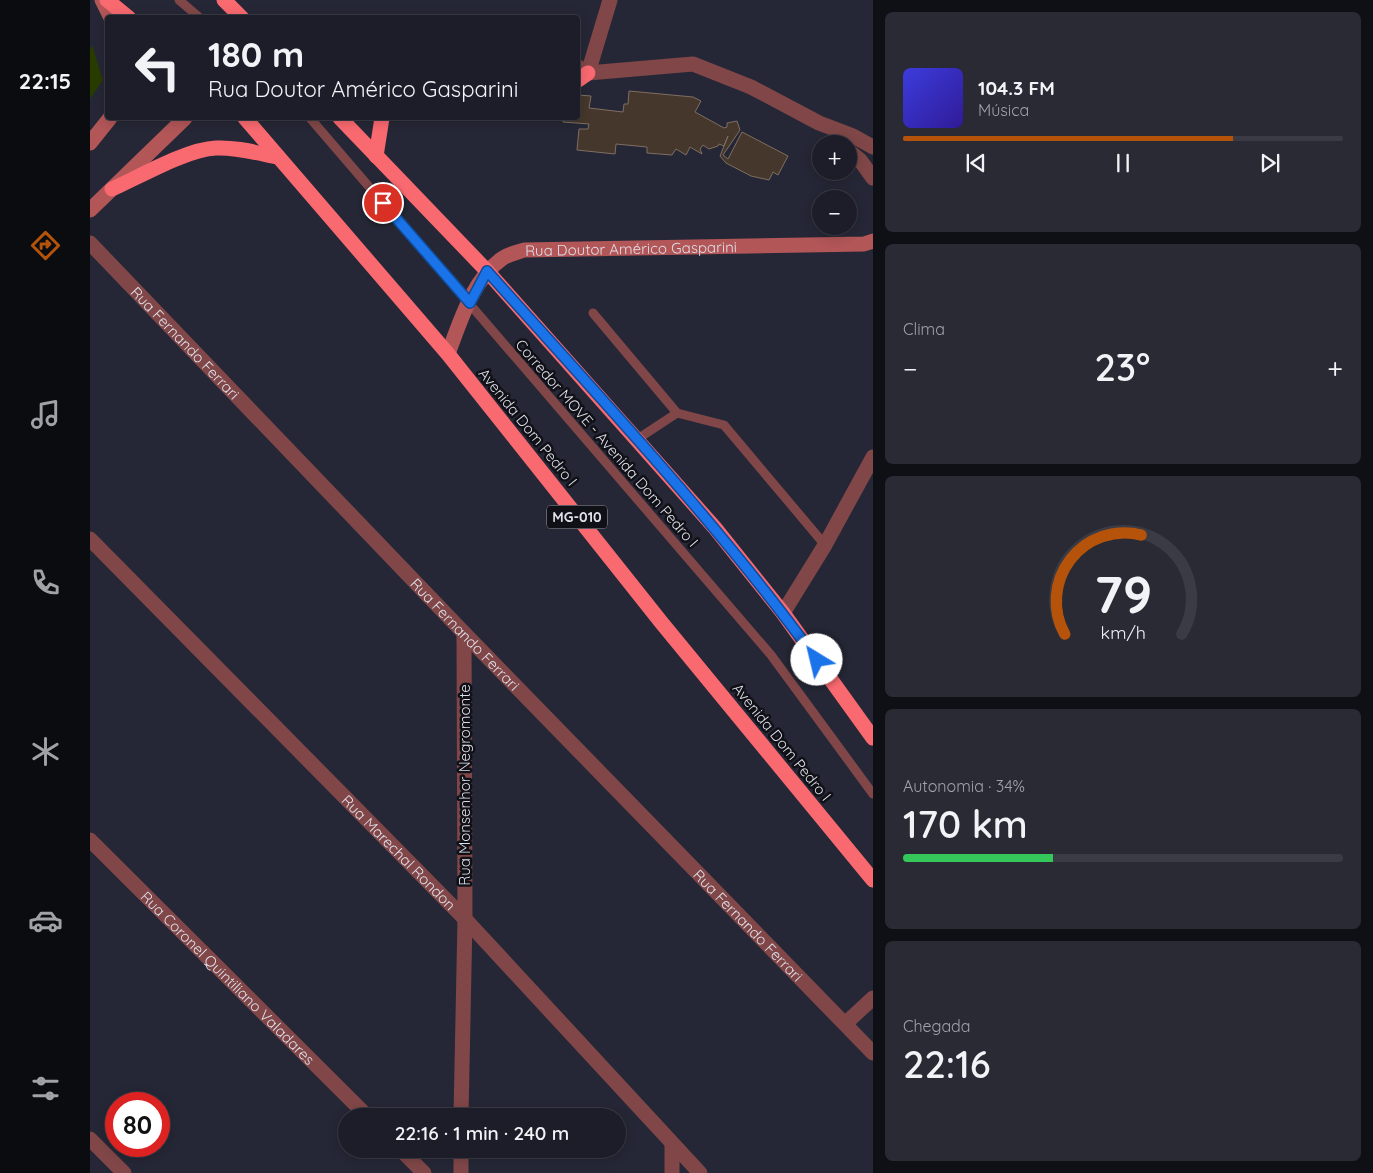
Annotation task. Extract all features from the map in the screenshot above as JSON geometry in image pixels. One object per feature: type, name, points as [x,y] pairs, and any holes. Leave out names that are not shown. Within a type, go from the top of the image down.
[{"type":"highway","points":[[106,0],[125,15]]},
{"type":"highway","points":[[224,0],[239,15]]},
{"type":"highway","name":"Avenida Dom Pedro I","points":[[247,120],[448,354],[650,608],[873,880]]},
{"type":"highway","points":[[342,120],[487,271],[715,528],[783,613],[873,738]]},
{"type":"highway","points":[[376,156],[382,120]]},
{"type":"highway","points":[[112,189],[190,154],[214,148],[238,149],[277,157]]},
{"type":"street","points":[[102,0],[110,15]]},
{"type":"street","points":[[610,0],[581,73],[693,64],[751,87],[819,123],[853,136],[873,147]]},
{"type":"street","points":[[90,142],[108,120]]},
{"type":"street","points":[[90,210],[183,120]]},
{"type":"street","points":[[819,123],[832,135]]},
{"type":"street","points":[[857,158],[873,178]]},
{"type":"street","name":"Rua Doutor Américo Gasparini","points":[[448,354],[470,303],[487,271],[504,257],[524,250],[864,244],[873,241]]},
{"type":"street","name":"Rua Fernando Ferrari","points":[[90,242],[464,633],[846,1023],[873,1053]]},
{"type":"street","points":[[783,613],[826,544],[873,457]]},
{"type":"street","name":"Rua Marechal Rondon","points":[[90,539],[465,919],[672,1145],[700,1173]]},
{"type":"street","name":"Rua Monsenhor Negromonte","points":[[462,1108],[465,919],[464,633]]},
{"type":"street","name":"Rua Coronel Quintiliano Valadares","points":[[90,840],[359,1108]]},
{"type":"street","points":[[846,1023],[873,998]]},
{"type":"street","points":[[90,1139],[124,1173]]},
{"type":"street","points":[[672,1145],[672,1173]]},
{"type":"street","points":[[409,1158],[424,1173]]},
{"type":"street","points":[[461,1158],[461,1173]]},
{"type":"lane","points":[[179,0],[196,15]]},
{"type":"lane","name":"Corredor MOVE - Avenida Dom Pedro I","points":[[312,120],[771,655],[873,794]]},
{"type":"lane","points":[[592,313],[677,413],[724,425],[826,544]]},
{"type":"lane","points":[[636,440],[677,413]]},
{"type":"green space","points":[[90,46],[93,48],[103,80],[90,99]]},
{"type":"building","points":[[629,91],[693,97],[701,101],[695,112],[724,128],[727,127],[727,123],[737,121],[740,130],[723,155],[728,159],[742,132],[788,156],[778,175],[773,172],[769,180],[751,176],[726,163],[720,156],[724,146],[719,144],[709,149],[703,145],[700,149],[702,154],[690,147],[686,155],[676,149],[672,155],[647,153],[647,147],[616,144],[615,154],[577,150],[579,129],[588,129],[589,124],[563,122],[563,120],[580,120],[580,95],[591,96],[589,108],[623,112],[624,104],[628,104]]},
{"type":"route","points":[[383,203],[470,303],[487,271],[715,528],[783,613],[817,660]]}]
